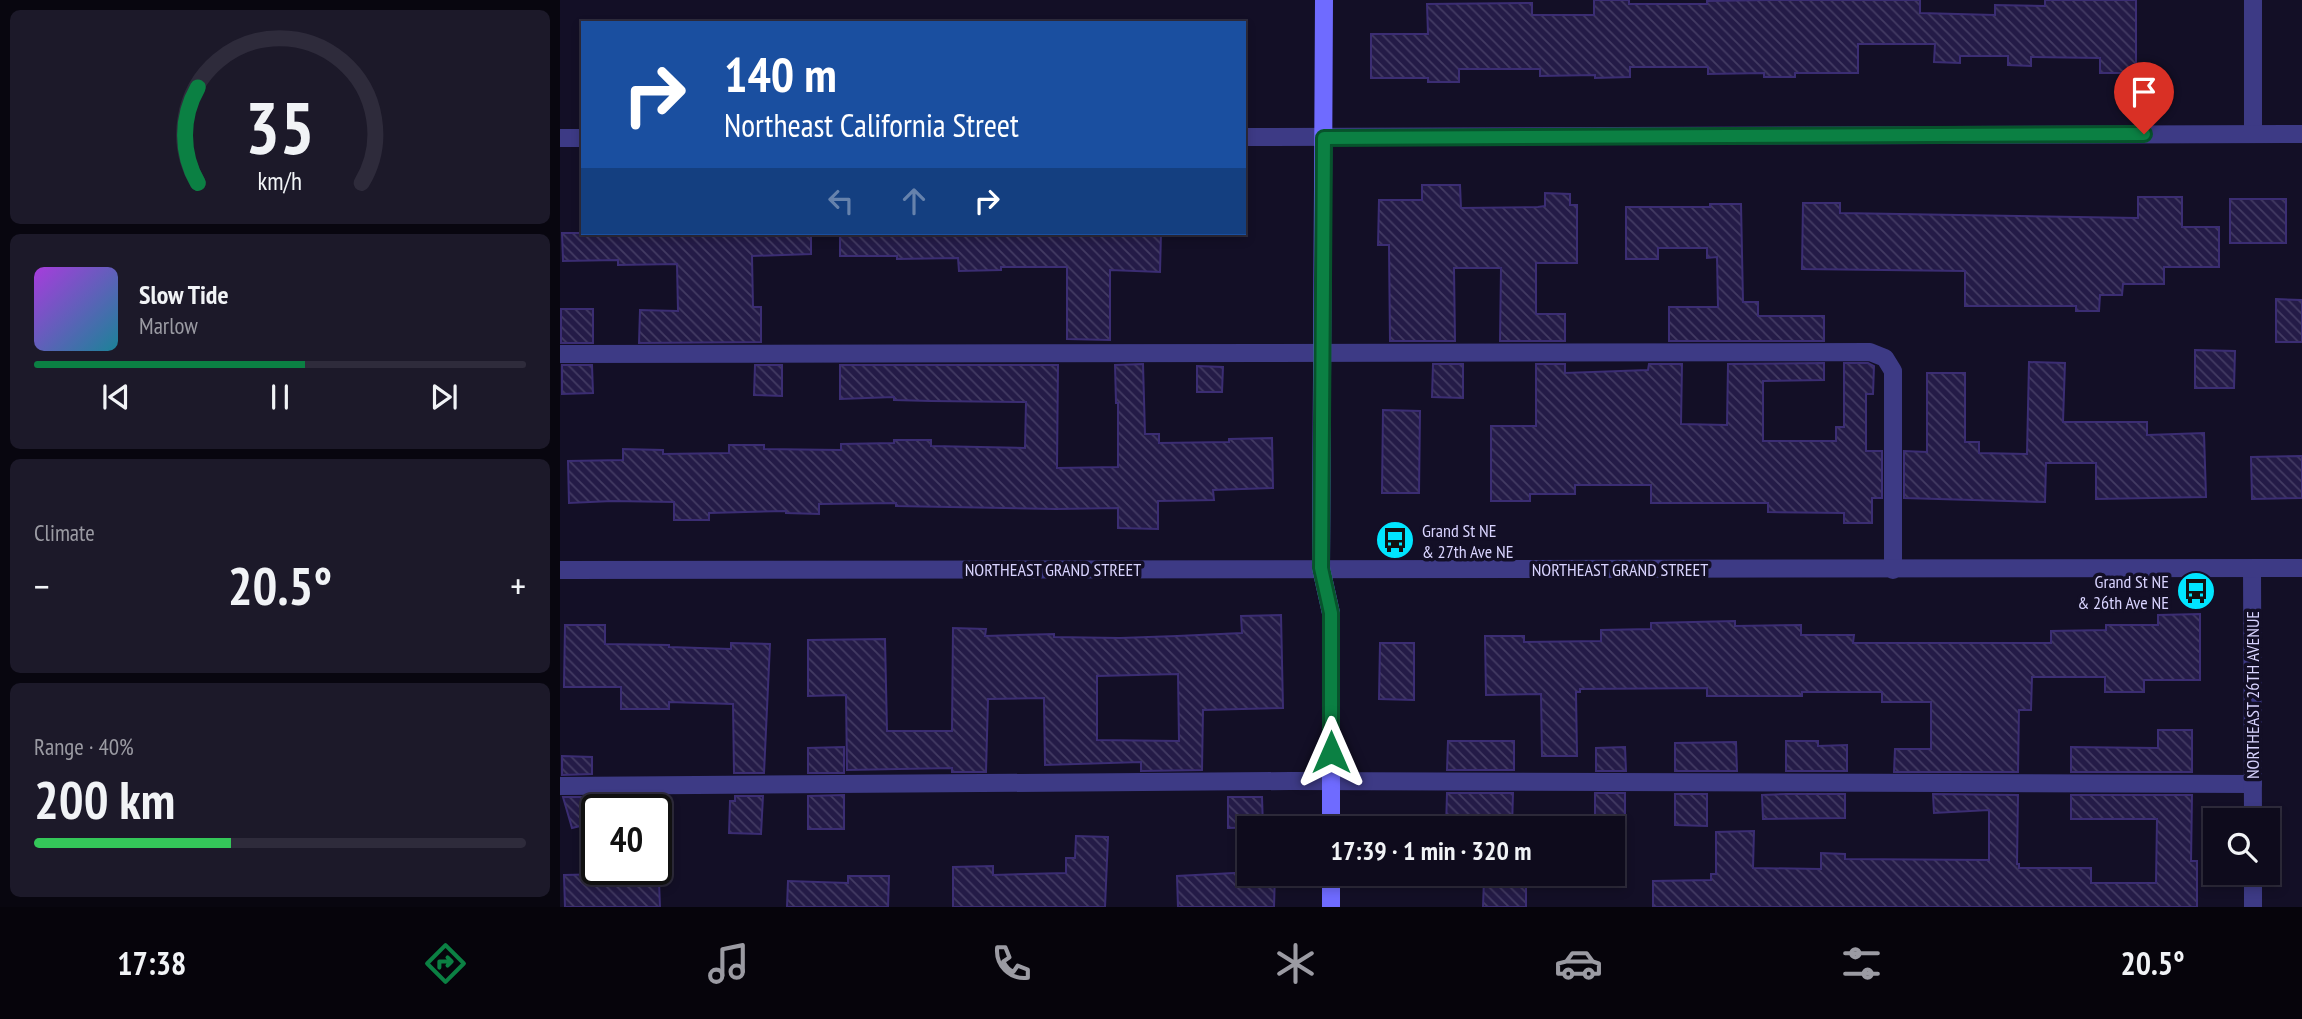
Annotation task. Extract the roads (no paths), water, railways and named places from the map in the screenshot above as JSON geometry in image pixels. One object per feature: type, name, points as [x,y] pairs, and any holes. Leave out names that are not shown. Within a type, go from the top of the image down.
[{"type":"street","points":[[1324,0],[1321,568],[1331,613],[1331,816]]},
{"type":"street","points":[[2253,0],[2253,133]]},
{"type":"street","points":[[1246,137],[2302,134]]},
{"type":"street","points":[[560,138],[581,138]]},
{"type":"street","points":[[560,354],[1870,352],[1885,358],[1893,371],[1893,570]]},
{"type":"street","name":"NORTHEAST GRAND STREET","points":[[560,570],[2302,568]]},
{"type":"street","name":"NORTHEAST 26TH AVENUE","points":[[2252,569],[2253,808]]},
{"type":"street","points":[[560,786],[1331,780],[2253,784]]},
{"type":"street","points":[[2253,885],[2253,907]]},
{"type":"street","points":[[1331,886],[1331,907]]},
{"type":"place","name":"Grand St NE & 27th Ave NE","points":[[1395,540]]},
{"type":"place","name":"Grand St NE & 26th Ave NE","points":[[2196,591]]}]
